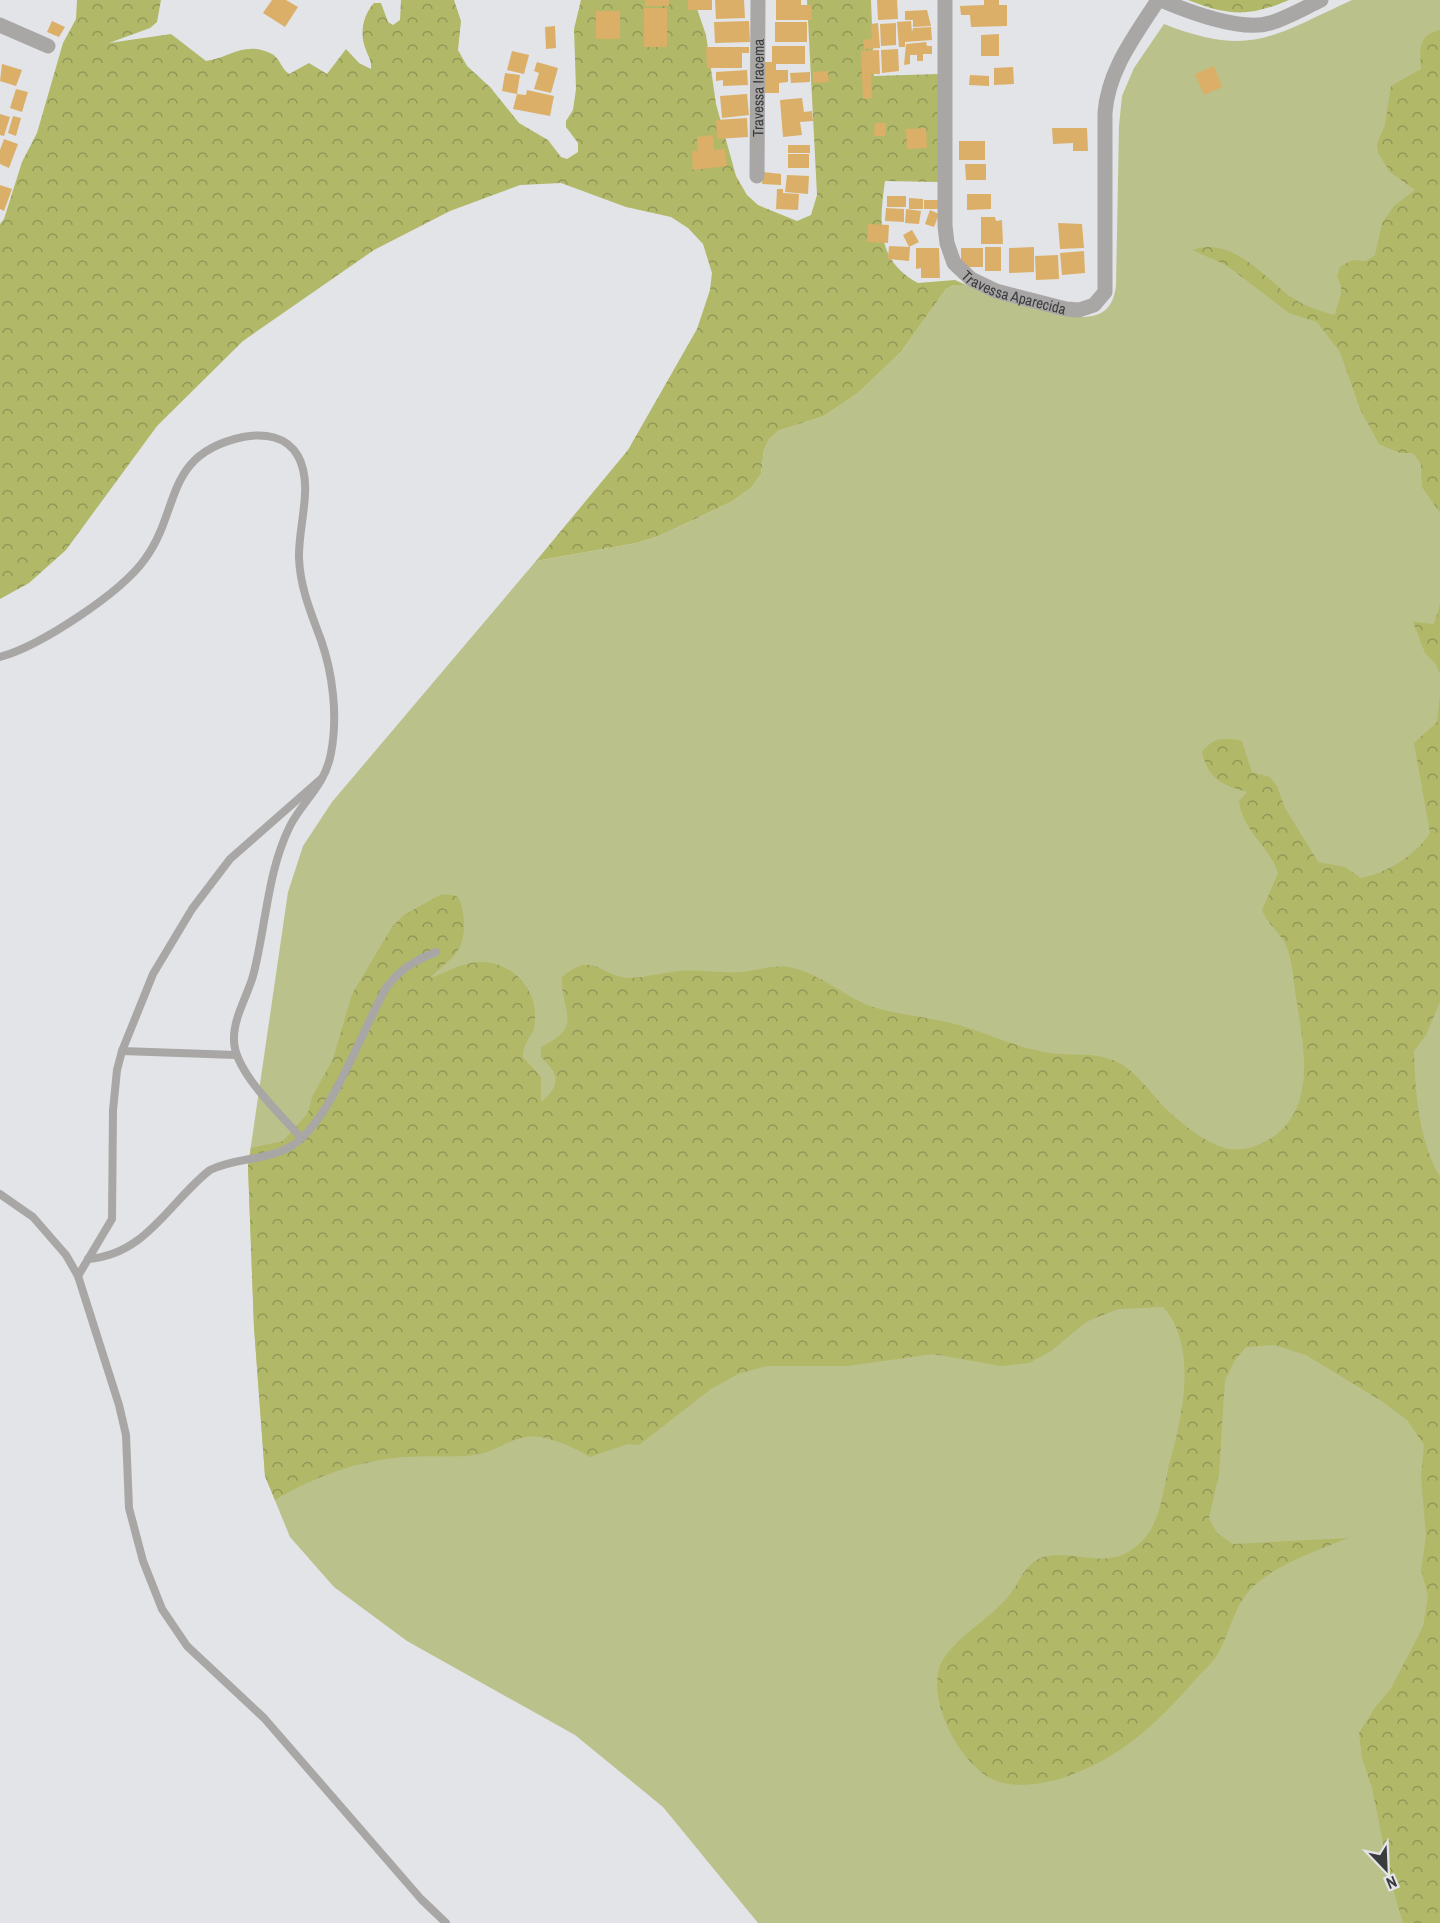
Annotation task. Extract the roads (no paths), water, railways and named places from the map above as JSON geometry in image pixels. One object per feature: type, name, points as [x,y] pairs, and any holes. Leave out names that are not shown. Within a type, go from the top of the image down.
[{"type":"street","name":"Travessa Iracema","points":[[757,176],[758,0]]},
{"type":"street","name":"Travessa Aparecida","points":[[945,0],[944,196],[946,243],[951,256],[961,272],[980,284],[996,291],[1073,310],[1094,305],[1105,292],[1105,113],[1108,87],[1119,63],[1159,0]]},
{"type":"street","points":[[1159,0],[1218,19],[1251,25],[1270,23],[1321,0]]},
{"type":"street","points":[[0,25],[48,46]]},
{"type":"lane","points":[[0,657],[20,650],[59,630],[132,573],[152,548],[174,490],[191,464],[213,449],[241,437],[256,435],[279,438],[295,450],[303,469],[299,556],[301,574],[331,682],[334,729],[326,774],[291,825],[281,849],[252,978],[236,1023],[234,1042],[236,1055],[259,1089],[301,1138]]},
{"type":"lane","points":[[78,1276],[112,1219],[113,1110],[117,1070],[122,1051],[153,974],[179,929],[210,884],[254,836],[326,774]]},
{"type":"lane","points":[[88,1259],[118,1252],[134,1244],[157,1225],[196,1181],[210,1170],[225,1163],[282,1150],[301,1138],[312,1127],[332,1097],[386,988],[397,973],[409,963],[436,952]]},
{"type":"lane","points":[[122,1051],[236,1055]]},
{"type":"lane","points":[[0,1194],[33,1217],[66,1255],[78,1276],[119,1405],[126,1435],[129,1508],[143,1561],[162,1609],[187,1646],[264,1718],[421,1899],[446,1923]]}]
